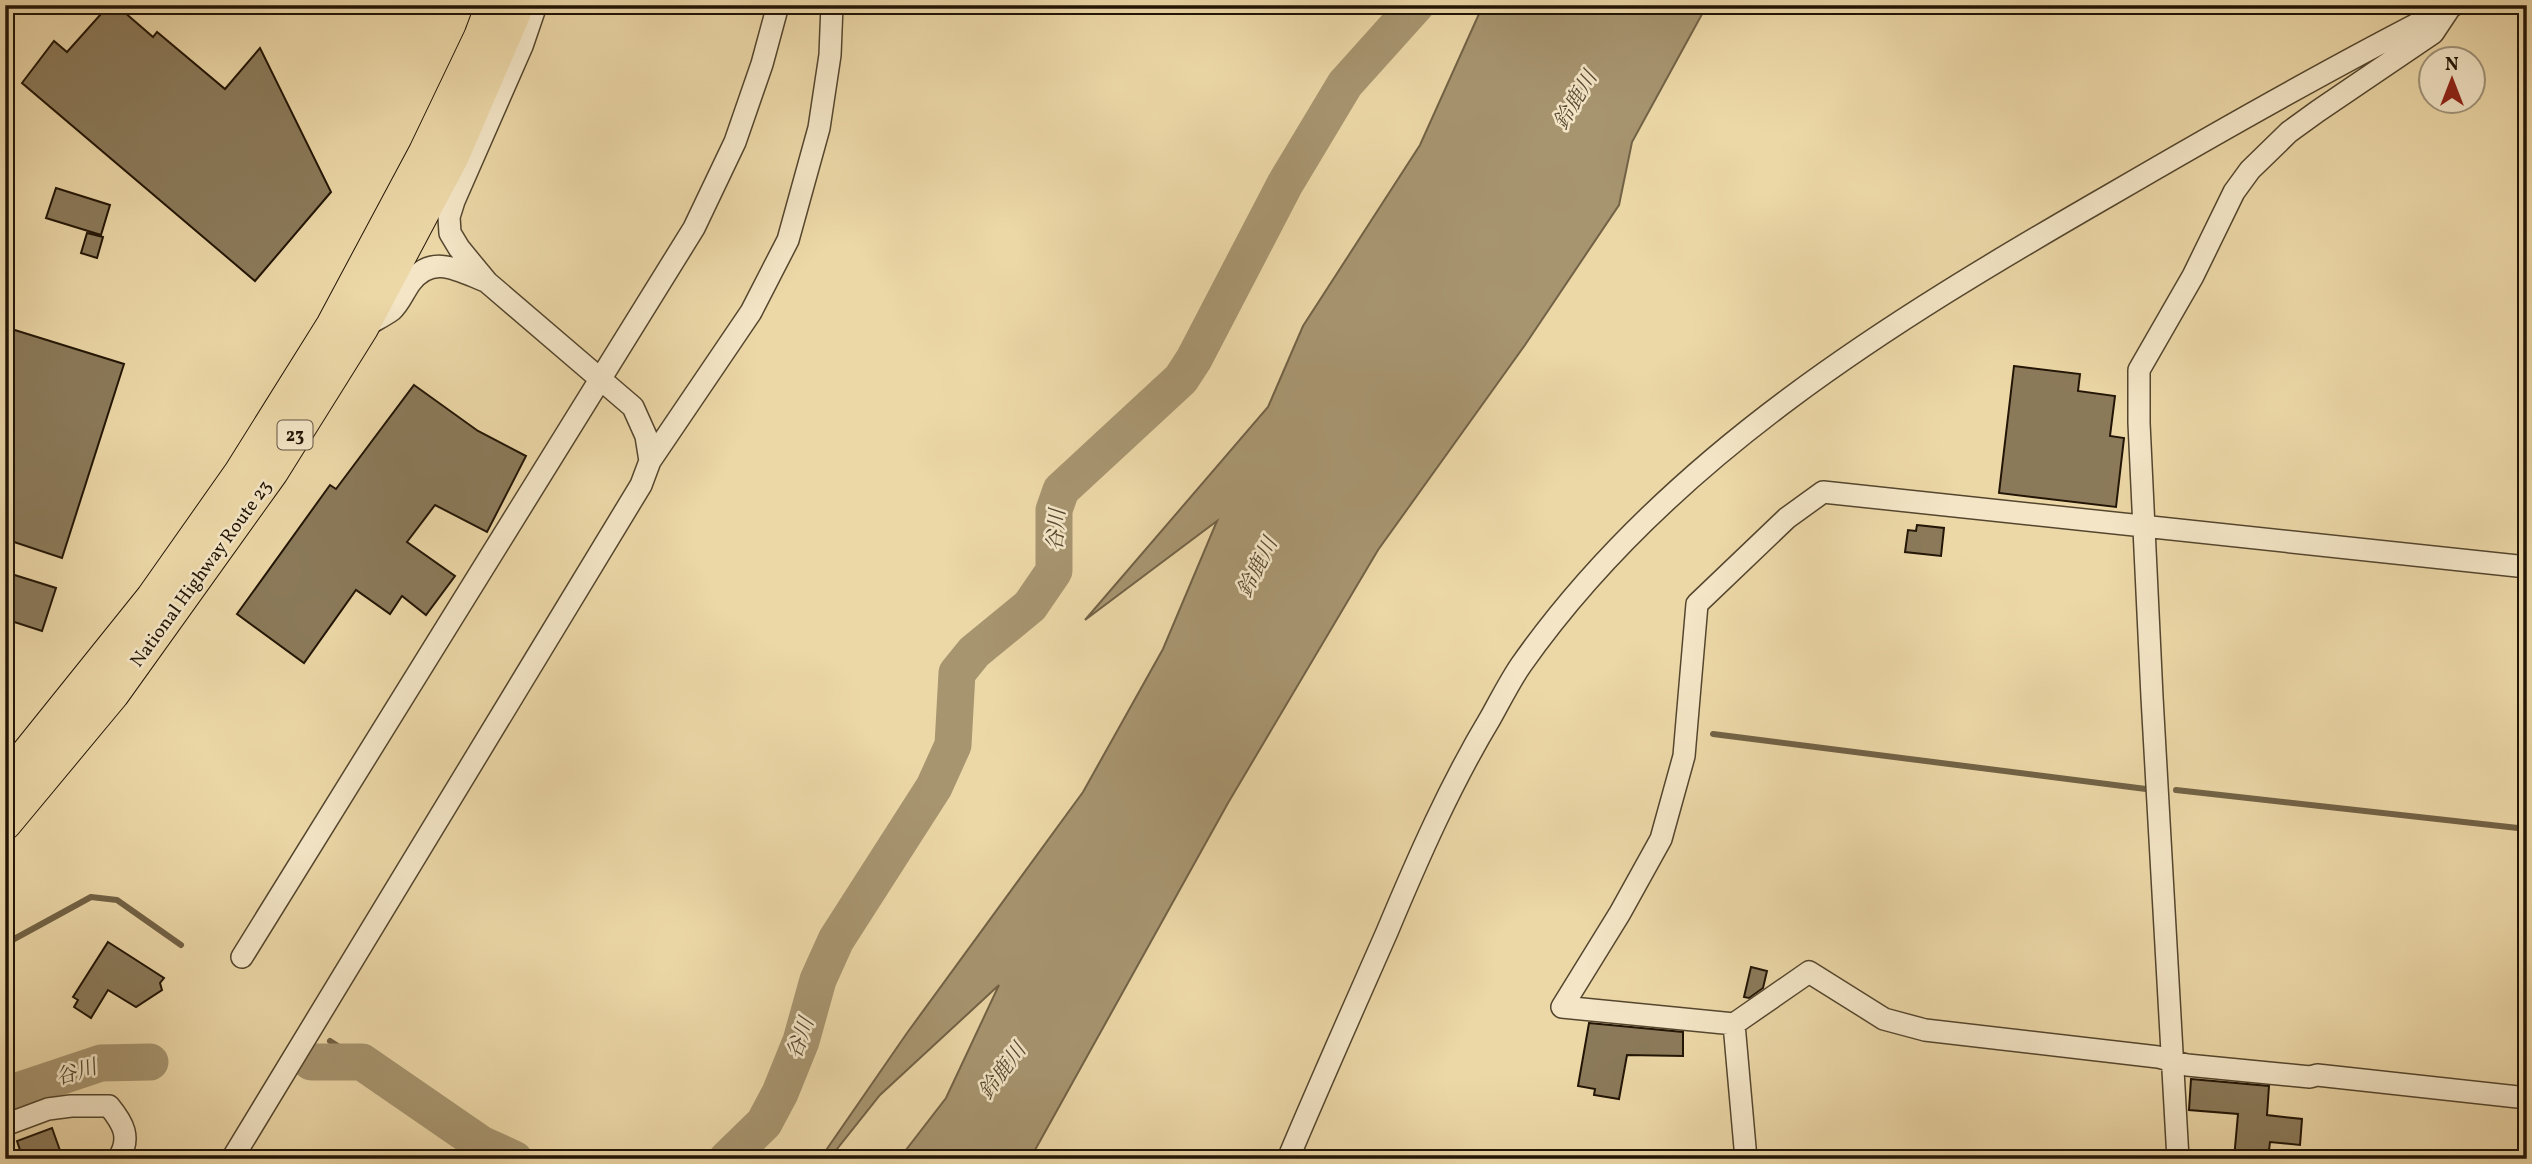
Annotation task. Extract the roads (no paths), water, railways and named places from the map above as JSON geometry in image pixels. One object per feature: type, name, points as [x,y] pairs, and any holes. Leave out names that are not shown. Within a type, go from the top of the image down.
[{"type":"highway","name":"National Highway Route 23","points":[[5,781],[152,598],[247,462],[332,326],[419,164],[480,37],[492,5]]},
{"type":"highway","name":"National Highway Route 23","points":[[5,824],[113,694],[272,472],[362,328],[453,156],[518,5]]},
{"type":"street","points":[[536,5],[522,46],[469,163],[449,217],[450,233],[487,282],[634,407],[646,436],[650,461]]},
{"type":"street","points":[[242,957],[694,228],[744,116],[778,5]]},
{"type":"street","points":[[232,1159],[641,485],[650,461],[751,312],[788,240],[819,128],[827,77],[832,5]]},
{"type":"street","points":[[2178,1159],[2139,423],[2139,370],[2193,276],[2234,192],[2250,170],[2289,132],[2433,33],[2452,6]]},
{"type":"street","points":[[1288,1159],[1463,763],[1519,668],[1569,602],[1626,538],[1678,488],[1765,416],[1874,340],[2024,244],[2131,182],[2452,6]]},
{"type":"street","points":[[362,328],[394,309],[423,269],[435,266],[453,268],[487,282]]},
{"type":"street","points":[[2527,567],[1823,492],[1787,517],[1697,604],[1684,756],[1661,839],[1620,913],[1562,1007],[1734,1024],[1808,972],[1884,1018],[1925,1030],[2172,1060],[2187,1065],[2310,1077],[2317,1075],[2527,1098]]},
{"type":"street","points":[[1734,1024],[1746,1159]]},
{"type":"street","points":[[5,1125],[48,1108],[109,1107],[124,1123],[124,1150],[118,1159]]},
{"type":"water","name":"鈴鹿川","points":[[1483,5],[1707,5],[1632,142],[1619,205],[1525,345],[1378,550],[1228,803],[1030,1159],[899,1159],[946,1098],[999,985],[880,1095],[829,1159],[820,1159],[907,1033],[1083,792],[1163,649],[1217,521],[1085,620],[1268,407],[1303,326],[1420,145]]},
{"type":"waterway","name":"谷川","points":[[727,1159],[764,1123],[780,1093],[801,1041],[818,980],[836,940],[934,787],[953,745],[957,673],[974,652],[1030,606],[1054,571],[1054,510],[1061,490],[1181,379],[1285,184],[1345,84],[1416,5]]},
{"type":"waterway","points":[[1713,734],[2146,789]]},
{"type":"waterway","points":[[2176,790],[2527,829]]},
{"type":"waterway","points":[[5,944],[91,897],[117,900],[181,945]]},
{"type":"waterway","points":[[330,1041],[362,1062]]},
{"type":"waterway","name":"谷川","points":[[5,1095],[101,1063],[150,1062]]},
{"type":"waterway","name":"谷川","points":[[311,1062],[362,1062],[481,1144],[514,1159]]}]
